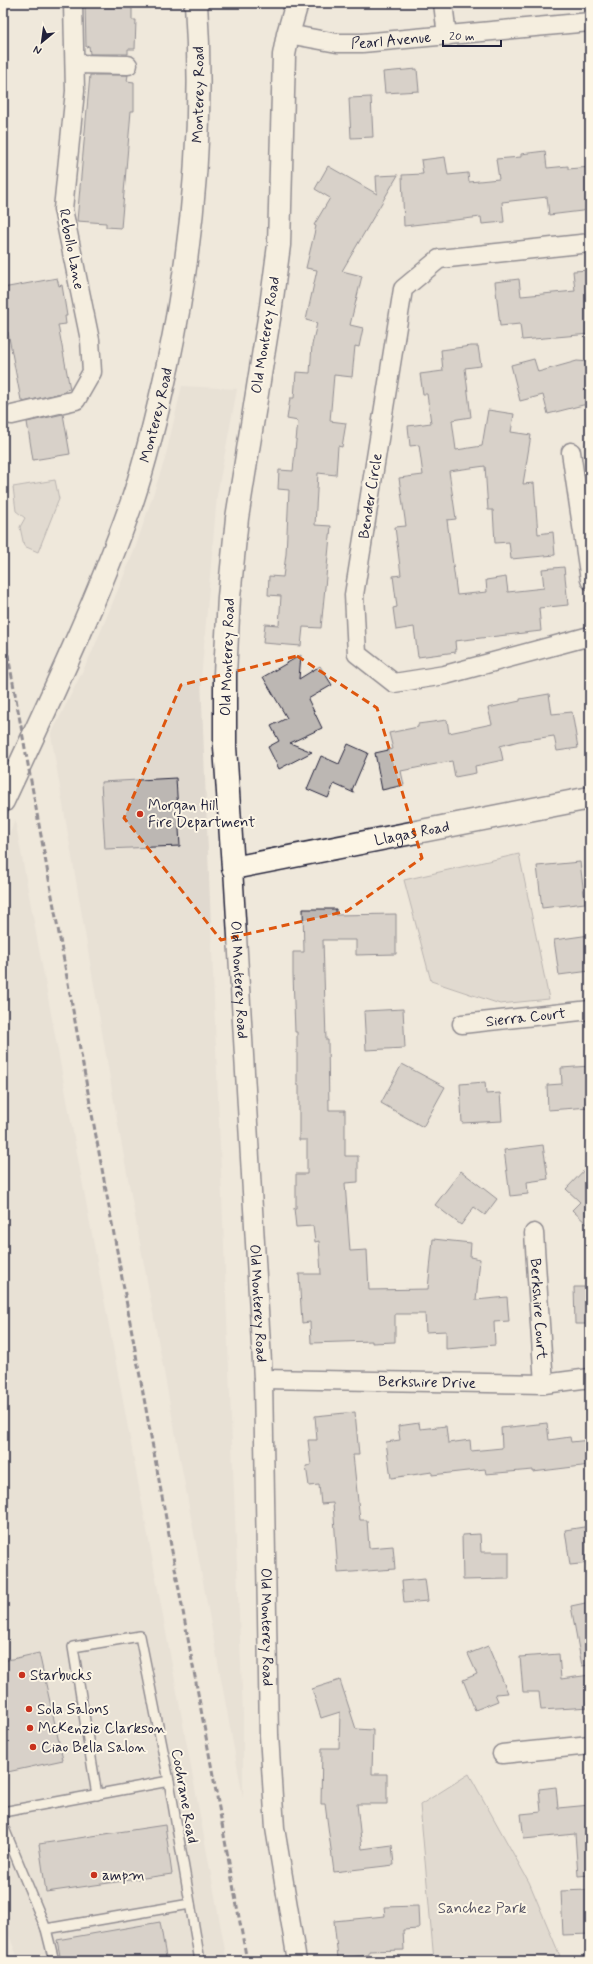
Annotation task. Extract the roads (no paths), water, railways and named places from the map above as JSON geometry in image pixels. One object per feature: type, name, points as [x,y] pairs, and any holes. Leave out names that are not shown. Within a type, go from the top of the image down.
[{"type":"street","name":"Rebollo Lane","points":[[12,415],[76,400],[92,372],[90,340],[63,210],[75,91],[73,3]]},
{"type":"street","name":"Monterey Road","points":[[3,801],[68,660],[112,557],[134,493],[162,389],[175,330],[192,209],[197,150],[199,86],[196,3]]},
{"type":"street","name":"Old Monterey Road","points":[[297,1961],[275,1828],[269,1735],[263,1379],[225,747],[224,674],[229,597],[237,518],[271,306],[279,245],[282,77],[288,34],[298,3]]},
{"type":"street","points":[[443,3],[447,36]]},
{"type":"street","name":"Pearl Avenue","points":[[288,34],[312,40],[344,43],[447,36],[590,22]]},
{"type":"street","points":[[75,64],[128,65]]},
{"type":"street","name":"Bender Circle","points":[[590,243],[439,259],[403,289],[354,595],[357,654],[394,683],[445,675],[590,636]]},
{"type":"street","points":[[571,452],[590,580]]},
{"type":"street","name":"Llagas Road","points":[[233,868],[590,798]]},
{"type":"street","name":"Sierra Court","points":[[462,1024],[590,1010]]},
{"type":"street","name":"Berkshire Court","points":[[534,1233],[544,1384]]},
{"type":"street","name":"Berkshire Drive","points":[[263,1379],[544,1384],[590,1378]]},
{"type":"street","points":[[502,1754],[590,1744]]},
{"type":"lane","name":"Cochrane Road","points":[[97,1795],[73,1647],[140,1636],[169,1781],[200,1961]]},
{"type":"lane","points":[[3,1812],[169,1781]]},
{"type":"lane","points":[[3,1826],[46,1929],[54,1961]]},
{"type":"lane","points":[[46,1929],[190,1904]]},
{"type":"railway","points":[[3,628],[247,1961]]},
{"type":"place","name":"Morgan Hill Fire Department","points":[[140,814]]},
{"type":"place","name":"Starbucks","points":[[22,1675]]},
{"type":"place","name":"Sola Salons","points":[[29,1709]]},
{"type":"place","name":"McKenzie Clarkson","points":[[30,1728]]},
{"type":"place","name":"Ciao Bella Salon","points":[[33,1747]]},
{"type":"place","name":"ampm","points":[[94,1875]]},
{"type":"park label","name":"Sanchez Park","points":[[482,1908]]}]
